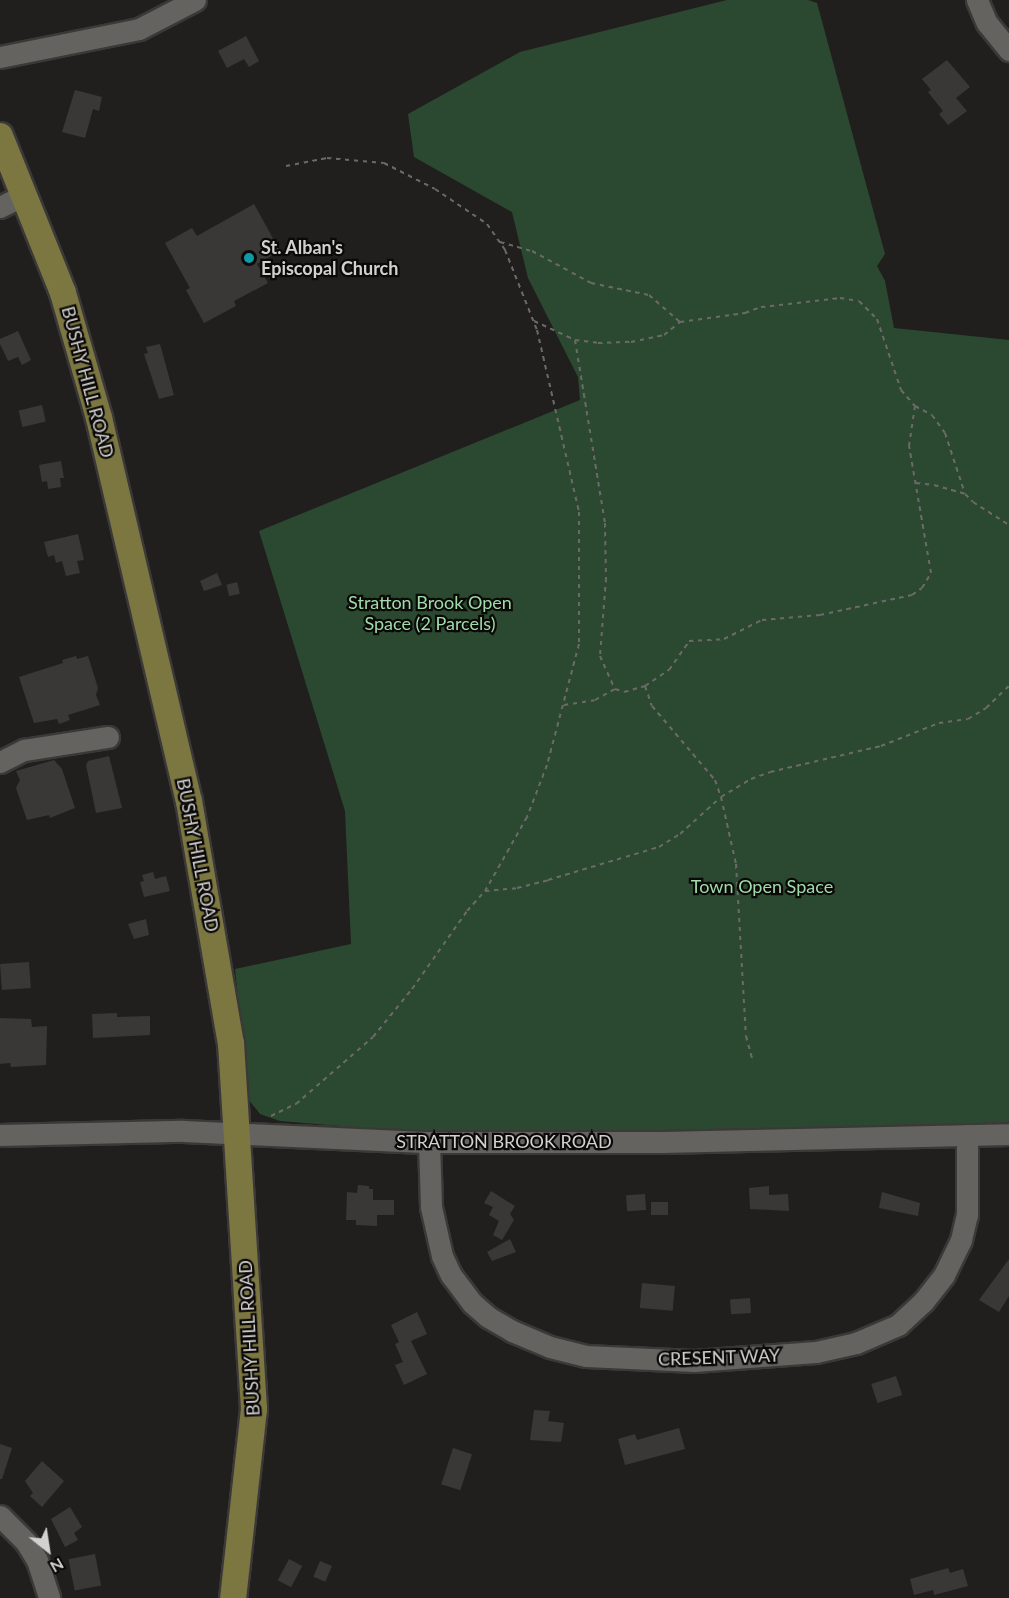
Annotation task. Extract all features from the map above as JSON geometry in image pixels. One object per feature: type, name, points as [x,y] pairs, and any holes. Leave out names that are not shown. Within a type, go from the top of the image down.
[{"type":"main road","name":"BUSHY HILL ROAD","points":[[0,136],[63,293],[84,360],[189,801],[231,1043],[254,1408],[233,1598]]},
{"type":"street","points":[[0,57],[139,29],[195,0]]},
{"type":"street","points":[[977,0],[987,23],[1009,50]]},
{"type":"street","points":[[0,207],[25,194]]},
{"type":"street","points":[[0,762],[24,750],[108,737]]},
{"type":"street","name":"STRATTON BROOK ROAD","points":[[0,1135],[128,1131],[237,1133],[429,1142],[662,1142],[1009,1134]]},
{"type":"street","name":"CRESENT WAY","points":[[429,1142],[431,1207],[442,1256],[451,1275],[472,1302],[489,1317],[512,1331],[550,1347],[586,1356],[694,1361],[816,1352],[856,1342],[898,1325],[923,1302],[944,1275],[961,1240],[966,1215],[968,1135]]},
{"type":"street","points":[[0,1516],[26,1542],[37,1560],[49,1598]]},
{"type":"path","points":[[264,1119],[296,1104],[373,1037],[412,989],[467,911],[485,891],[527,817],[548,765],[579,644],[579,512],[568,457],[533,320],[500,242],[487,224],[467,210],[435,189],[384,163],[327,158],[286,165]]},
{"type":"path","points":[[500,242],[532,251],[591,283],[649,295],[680,322]]},
{"type":"path","points":[[533,320],[575,340],[631,342],[664,335],[680,322],[745,313],[761,307],[840,298],[859,301],[877,319],[901,390],[915,406],[932,415],[945,433],[965,494],[973,502],[1009,525]]},
{"type":"path","points":[[575,340],[605,523],[606,578],[600,656],[615,689],[624,692],[645,686],[669,670],[689,641],[724,639],[762,620],[820,615],[912,595],[922,588],[931,573],[909,446],[915,406]]},
{"type":"path","points":[[916,483],[934,484],[965,494]]},
{"type":"path","points":[[645,686],[652,706],[715,780],[721,797],[735,864],[746,1036],[753,1062]]},
{"type":"path","points":[[485,891],[517,888],[659,847],[680,834],[721,797],[743,783],[770,772],[881,746],[939,723],[968,719],[986,708],[1009,686]]},
{"type":"path","points":[[563,705],[595,700],[615,689]]},
{"type":"green space","points":[[727,0],[808,0],[817,3],[885,254],[877,266],[885,281],[894,328],[1009,340],[1009,1125],[759,1134],[412,1132],[280,1121],[260,1114],[249,1100],[235,969],[351,944],[345,811],[259,531],[580,400],[578,377],[528,278],[512,212],[414,157],[408,114],[520,52]]},
{"type":"building","points":[[246,36],[259,61],[249,67],[244,59],[227,68],[218,51]]},
{"type":"building","points":[[947,60],[970,87],[956,98],[967,111],[948,125],[939,114],[943,111],[928,92],[931,90],[922,79]]},
{"type":"building","points":[[75,90],[102,97],[99,111],[93,109],[85,138],[62,132]]},
{"type":"building","name":"St. Alban's Episcopal Church","points":[[254,204],[280,251],[257,264],[268,283],[234,301],[236,306],[204,323],[186,290],[190,288],[165,243],[192,228],[197,236]]},
{"type":"building","points":[[18,331],[31,360],[22,365],[18,357],[8,361],[0,344],[0,339]]},
{"type":"building","points":[[160,344],[174,395],[159,399],[144,354],[148,353],[146,347]]},
{"type":"building","points":[[42,405],[46,422],[22,427],[19,410]]},
{"type":"building","points":[[61,461],[64,478],[60,478],[61,487],[48,489],[47,481],[42,482],[39,465]]},
{"type":"building","points":[[78,534],[84,560],[77,561],[80,573],[66,576],[62,561],[56,563],[54,555],[48,557],[44,542]]},
{"type":"building","points":[[217,573],[222,585],[204,591],[200,581]]},
{"type":"building","points":[[237,582],[240,594],[229,596],[226,585]]},
{"type":"building","points":[[76,656],[77,659],[88,656],[98,688],[96,695],[100,705],[68,715],[70,720],[59,724],[57,719],[34,723],[19,677],[63,663],[62,660]]},
{"type":"building","points":[[109,756],[122,808],[96,813],[86,765],[88,761]]},
{"type":"building","points":[[54,760],[62,769],[75,808],[50,818],[49,815],[27,820],[16,788],[20,780],[16,771]]},
{"type":"building","points":[[153,872],[155,879],[166,876],[170,891],[144,897],[140,882],[144,881],[142,875]]},
{"type":"building","points":[[146,919],[149,935],[134,939],[128,924]]},
{"type":"building","points":[[29,962],[31,988],[2,990],[0,964]]},
{"type":"building","points":[[117,1013],[117,1017],[150,1016],[150,1035],[93,1038],[92,1014]]},
{"type":"building","points":[[0,1018],[31,1019],[32,1027],[47,1026],[46,1065],[11,1067],[10,1063],[0,1064]]},
{"type":"building","points":[[358,1185],[369,1186],[369,1189],[373,1189],[373,1200],[394,1200],[394,1215],[377,1215],[377,1226],[356,1225],[356,1220],[346,1220],[347,1192],[357,1193]]},
{"type":"building","points":[[769,1186],[769,1195],[788,1194],[789,1211],[750,1209],[749,1188]]},
{"type":"building","points":[[491,1191],[515,1206],[510,1214],[514,1220],[502,1240],[493,1235],[499,1221],[489,1215],[493,1207],[484,1203]]},
{"type":"building","points":[[882,1192],[920,1203],[918,1216],[879,1208]]},
{"type":"building","points":[[645,1194],[646,1210],[627,1211],[626,1195]]},
{"type":"building","points":[[651,1202],[668,1202],[668,1215],[651,1215]]},
{"type":"building","points":[[510,1239],[516,1252],[492,1261],[487,1252]]},
{"type":"building","points":[[1009,1259],[1009,1296],[999,1312],[979,1300]]},
{"type":"building","points":[[642,1283],[675,1286],[673,1311],[640,1308]]},
{"type":"building","points":[[750,1298],[751,1313],[731,1314],[730,1299]]},
{"type":"building","points":[[417,1312],[427,1334],[411,1341],[427,1374],[404,1385],[395,1365],[403,1362],[395,1344],[399,1342],[391,1325]]},
{"type":"building","points":[[896,1376],[902,1395],[877,1403],[871,1384]]},
{"type":"building","points":[[534,1410],[550,1411],[548,1421],[564,1423],[561,1442],[530,1440]]},
{"type":"building","points":[[679,1428],[685,1449],[625,1465],[618,1439],[635,1434],[637,1440]]},
{"type":"building","points":[[0,1444],[12,1448],[2,1479],[0,1479]]},
{"type":"building","points":[[453,1448],[472,1454],[460,1490],[441,1484]]},
{"type":"building","points":[[42,1461],[64,1481],[42,1507],[30,1496],[33,1493],[25,1481]]},
{"type":"building","points":[[70,1507],[82,1527],[74,1533],[78,1540],[65,1547],[51,1519]]},
{"type":"building","points":[[95,1554],[101,1585],[75,1591],[68,1559]]},
{"type":"building","points":[[289,1559],[302,1566],[291,1587],[278,1580]]},
{"type":"building","points":[[320,1561],[332,1566],[325,1582],[313,1577]]},
{"type":"building","points":[[948,1568],[950,1573],[963,1569],[968,1586],[934,1595],[933,1590],[914,1595],[910,1579]]},
{"type":"place","name":"St. Alban's Episcopal Church","points":[[249,258]]},
{"type":"park label","name":"Stratton Brook Open Space (2 Parcels)","points":[[430,613]]},
{"type":"park label","name":"Town Open Space","points":[[762,886]]}]
